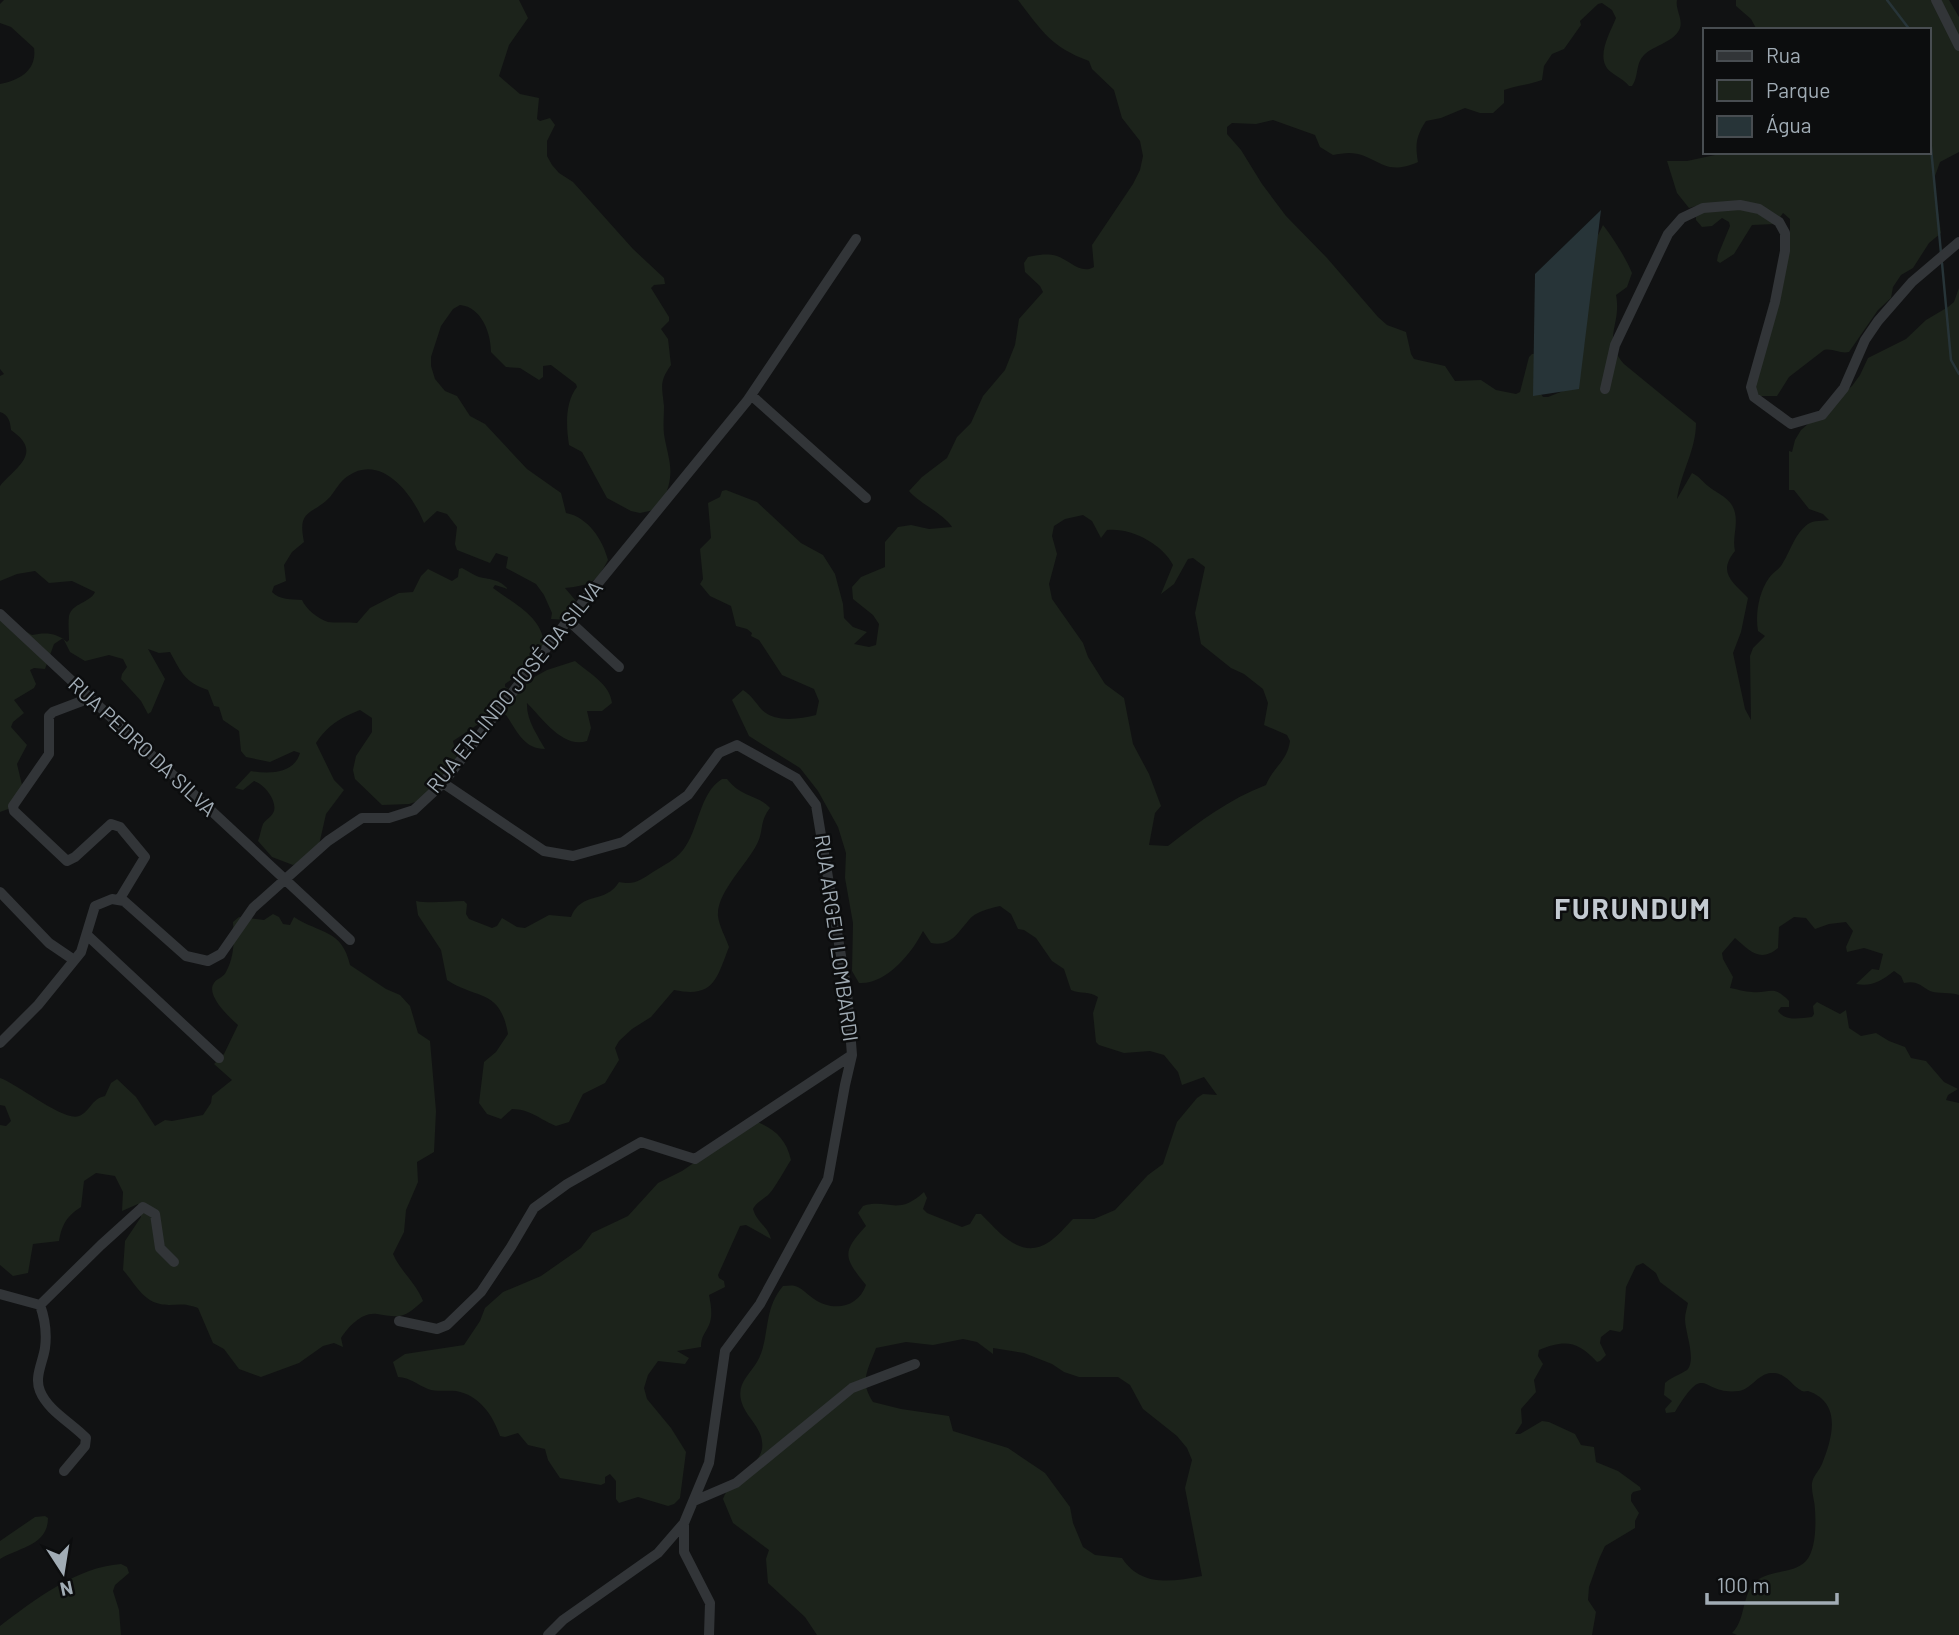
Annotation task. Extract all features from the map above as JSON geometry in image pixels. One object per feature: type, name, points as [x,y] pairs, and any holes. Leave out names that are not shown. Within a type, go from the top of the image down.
[{"type":"street","points":[[1936,0],[1959,46]]},
{"type":"street","points":[[1605,388],[1615,345],[1668,234],[1682,218],[1703,208],[1741,205],[1759,209],[1779,222],[1785,233],[1785,251],[1775,302],[1751,387],[1754,397],[1791,424],[1822,415],[1844,388],[1865,341],[1878,321],[1912,282],[1959,242]]},
{"type":"street","name":"RUA ERLINDO JOSÉ DA SILVA","points":[[119,900],[124,901],[186,956],[208,961],[221,954],[253,908],[328,841],[362,818],[389,818],[414,810],[443,783],[568,620],[751,395],[856,239]]},
{"type":"street","points":[[751,395],[866,498]]},
{"type":"street","name":"RUA PEDRO DA SILVA","points":[[0,614],[350,940]]},
{"type":"street","points":[[568,620],[619,667]]},
{"type":"street","points":[[0,1043],[38,1005],[81,952],[95,906],[112,899],[119,900],[145,860],[143,853],[120,827],[111,824],[67,861],[13,809],[13,803],[49,754],[49,716],[90,698]]},
{"type":"street","name":"RUA ARGEU LOMBARDI","points":[[443,783],[544,851],[573,856],[623,842],[688,795],[719,753],[737,745],[796,778],[816,805],[847,992],[852,1055],[828,1179],[760,1304],[725,1352],[709,1463],[684,1523],[659,1553],[563,1620],[548,1635]]},
{"type":"street","points":[[0,892],[49,943],[74,960]]},
{"type":"street","points":[[86,934],[219,1058]]},
{"type":"street","points":[[399,1321],[437,1329],[447,1325],[481,1292],[512,1247],[534,1208],[567,1184],[642,1142],[695,1159],[852,1055]]},
{"type":"street","points":[[40,1305],[100,1245],[143,1207],[155,1214],[160,1248],[174,1262]]},
{"type":"street","points":[[0,1294],[40,1305]]},
{"type":"street","points":[[40,1305],[46,1319],[46,1347],[37,1382],[40,1391],[57,1412],[86,1438],[85,1446],[64,1471]]},
{"type":"street","points":[[694,1501],[736,1483],[852,1388],[915,1364]]},
{"type":"street","points":[[684,1523],[684,1552],[710,1603],[709,1635]]},
{"type":"green space","points":[[4,0],[519,0],[528,18],[509,45],[499,76],[520,94],[539,98],[537,119],[540,121],[550,118],[555,125],[547,141],[547,156],[552,165],[573,182],[633,249],[664,278],[665,284],[651,288],[669,317],[669,321],[661,329],[668,339],[671,365],[662,384],[664,434],[670,461],[666,494],[659,509],[640,513],[607,498],[582,452],[569,445],[567,414],[576,384],[551,365],[543,366],[543,377],[539,380],[520,368],[506,367],[491,352],[484,322],[474,311],[460,305],[453,309],[441,326],[431,357],[435,379],[445,391],[457,396],[470,416],[485,424],[527,469],[561,493],[566,513],[588,524],[606,552],[608,560],[592,582],[565,588],[576,601],[571,620],[551,619],[552,613],[544,595],[536,584],[506,568],[508,557],[496,553],[490,563],[457,550],[457,527],[447,514],[437,511],[424,523],[412,501],[395,480],[373,470],[361,470],[348,476],[330,497],[304,518],[304,542],[292,552],[284,565],[286,581],[274,586],[272,592],[282,598],[302,600],[320,619],[328,622],[357,623],[370,608],[399,593],[413,592],[428,569],[452,581],[458,577],[459,569],[462,568],[479,577],[498,582],[508,589],[495,585],[493,588],[533,619],[539,627],[544,645],[527,669],[505,684],[505,687],[511,690],[547,670],[575,661],[603,685],[612,703],[602,711],[587,711],[591,728],[587,741],[570,741],[561,736],[527,703],[530,722],[545,749],[526,742],[506,715],[495,713],[453,741],[458,763],[422,800],[409,804],[382,805],[355,779],[353,770],[356,756],[372,732],[372,718],[360,710],[340,719],[316,743],[334,780],[344,790],[326,814],[319,845],[304,860],[293,865],[272,857],[258,841],[263,824],[274,811],[274,802],[269,793],[254,781],[243,790],[235,788],[251,771],[273,772],[287,769],[300,753],[294,751],[270,762],[246,757],[241,751],[239,731],[223,720],[219,707],[214,706],[208,690],[194,684],[185,676],[170,652],[159,653],[148,649],[165,679],[148,714],[141,701],[121,679],[127,667],[123,659],[109,655],[85,661],[70,652],[64,639],[67,642],[69,640],[71,612],[95,592],[72,581],[49,583],[35,571],[0,581],[0,486],[24,460],[26,453],[21,438],[11,430],[7,417],[0,412],[0,376],[4,374],[0,369],[0,84],[26,73],[34,56],[34,48],[11,27],[0,23],[0,4]]},
{"type":"green space","points":[[1018,0],[1677,0],[1680,28],[1674,37],[1644,55],[1639,62],[1632,86],[1606,67],[1605,46],[1616,18],[1612,10],[1602,3],[1598,4],[1580,21],[1581,25],[1564,49],[1552,54],[1544,66],[1542,80],[1504,90],[1504,103],[1493,113],[1480,113],[1465,108],[1426,121],[1417,141],[1418,162],[1406,166],[1388,166],[1359,154],[1333,155],[1320,147],[1315,135],[1273,120],[1256,124],[1232,123],[1227,127],[1227,134],[1286,216],[1378,317],[1387,325],[1406,332],[1414,359],[1445,366],[1455,381],[1481,380],[1496,390],[1516,394],[1520,392],[1529,357],[1532,354],[1540,354],[1539,391],[1543,397],[1548,397],[1563,391],[1597,237],[1603,225],[1632,273],[1627,287],[1616,295],[1617,315],[1613,339],[1617,355],[1624,364],[1696,423],[1694,442],[1677,499],[1692,473],[1728,500],[1735,513],[1735,551],[1727,565],[1727,571],[1729,577],[1748,598],[1741,632],[1733,653],[1745,709],[1751,720],[1750,656],[1753,648],[1765,636],[1758,631],[1757,624],[1763,590],[1770,576],[1781,566],[1803,528],[1813,522],[1829,520],[1823,514],[1809,509],[1794,490],[1789,490],[1789,451],[1792,452],[1801,430],[1852,386],[1868,358],[1906,339],[1926,320],[1948,307],[1954,302],[1959,288],[1959,995],[1933,992],[1916,983],[1904,983],[1901,976],[1894,971],[1876,982],[1856,984],[1872,969],[1879,970],[1883,954],[1864,948],[1847,952],[1846,947],[1853,931],[1846,922],[1815,929],[1806,918],[1794,917],[1779,927],[1778,948],[1766,955],[1755,954],[1735,938],[1722,953],[1733,977],[1730,988],[1779,993],[1789,1001],[1789,1007],[1781,1007],[1778,1011],[1789,1018],[1812,1017],[1813,1006],[1817,1002],[1840,1014],[1846,1010],[1849,1028],[1861,1036],[1876,1033],[1905,1047],[1911,1058],[1926,1061],[1944,1082],[1958,1089],[1948,1095],[1946,1100],[1959,1103],[1959,1635],[1732,1633],[1739,1622],[1749,1590],[1758,1579],[1801,1565],[1809,1556],[1814,1544],[1815,1529],[1812,1483],[1829,1444],[1832,1423],[1830,1413],[1819,1397],[1802,1391],[1781,1375],[1771,1373],[1739,1391],[1726,1391],[1699,1383],[1685,1396],[1675,1412],[1666,1413],[1665,1409],[1672,1401],[1664,1395],[1665,1383],[1687,1370],[1690,1364],[1691,1352],[1685,1319],[1688,1303],[1660,1282],[1656,1273],[1643,1263],[1636,1266],[1626,1287],[1623,1329],[1620,1332],[1610,1330],[1601,1337],[1600,1343],[1606,1355],[1600,1361],[1597,1362],[1584,1350],[1571,1344],[1556,1344],[1539,1350],[1538,1356],[1543,1364],[1534,1380],[1536,1392],[1521,1409],[1522,1423],[1515,1434],[1520,1434],[1542,1421],[1549,1422],[1575,1434],[1581,1445],[1594,1447],[1596,1462],[1618,1471],[1640,1487],[1641,1490],[1631,1495],[1631,1501],[1639,1513],[1635,1528],[1605,1546],[1589,1587],[1588,1600],[1596,1612],[1592,1635],[817,1635],[805,1617],[768,1583],[766,1559],[769,1550],[733,1523],[723,1499],[732,1485],[760,1456],[762,1449],[761,1435],[743,1406],[740,1394],[745,1379],[761,1353],[776,1295],[783,1286],[792,1286],[802,1289],[829,1306],[844,1306],[857,1299],[866,1285],[853,1268],[848,1255],[853,1242],[866,1226],[858,1213],[863,1206],[907,1204],[924,1192],[927,1198],[923,1209],[927,1213],[962,1227],[970,1224],[976,1214],[981,1214],[1011,1242],[1029,1248],[1039,1247],[1052,1240],[1073,1219],[1094,1219],[1115,1210],[1148,1175],[1163,1164],[1177,1122],[1197,1098],[1203,1094],[1217,1095],[1204,1077],[1182,1085],[1178,1072],[1164,1055],[1150,1051],[1124,1053],[1099,1045],[1096,1042],[1093,1013],[1098,997],[1071,990],[1064,969],[1052,961],[1036,938],[1018,929],[1011,914],[1000,906],[975,915],[953,938],[943,943],[931,943],[923,931],[897,966],[879,979],[859,983],[852,971],[853,923],[845,878],[846,853],[838,827],[818,791],[800,768],[749,736],[732,700],[743,690],[768,714],[788,719],[816,715],[819,701],[814,689],[782,675],[759,640],[751,636],[752,633],[747,629],[736,626],[731,606],[710,596],[700,584],[703,579],[700,549],[711,538],[708,503],[720,497],[722,491],[726,490],[757,502],[801,543],[823,555],[835,574],[844,618],[853,627],[867,632],[854,644],[869,647],[876,645],[879,624],[873,615],[853,599],[852,587],[861,577],[885,567],[885,542],[898,527],[952,527],[909,491],[947,458],[957,437],[971,423],[983,396],[1005,370],[1015,345],[1019,319],[1043,292],[1025,272],[1024,263],[1028,257],[1050,255],[1080,268],[1094,267],[1092,245],[1140,170],[1143,156],[1140,141],[1122,118],[1114,90],[1092,69],[1089,61],[1056,44]],"holes":[[[1083,515],[1092,521],[1101,538],[1107,530],[1126,531],[1145,538],[1162,550],[1173,565],[1161,594],[1174,584],[1188,559],[1193,558],[1205,567],[1195,613],[1201,644],[1263,689],[1268,703],[1264,725],[1287,735],[1290,741],[1286,754],[1266,785],[1227,804],[1168,846],[1149,845],[1155,813],[1161,806],[1149,774],[1133,744],[1124,698],[1105,684],[1088,657],[1083,643],[1052,599],[1049,584],[1057,554],[1052,536],[1054,526],[1065,519]],[[963,1339],[977,1342],[993,1354],[993,1348],[1024,1353],[1079,1377],[1118,1377],[1130,1385],[1143,1409],[1177,1436],[1187,1448],[1192,1460],[1185,1488],[1202,1576],[1157,1580],[1138,1574],[1122,1558],[1095,1555],[1083,1547],[1070,1507],[1045,1473],[1008,1448],[953,1431],[949,1416],[873,1402],[866,1388],[866,1381],[876,1348],[906,1342],[933,1345]]]},
{"type":"green space","points":[[1736,0],[1949,0],[1959,17],[1959,152],[1940,162],[1935,176],[1941,233],[1929,243],[1913,268],[1901,275],[1893,287],[1891,298],[1878,310],[1849,352],[1824,350],[1789,377],[1777,396],[1756,396],[1748,392],[1790,248],[1790,219],[1783,213],[1775,224],[1752,225],[1734,254],[1720,263],[1717,261],[1718,255],[1730,226],[1729,222],[1722,218],[1712,226],[1702,227],[1696,220],[1696,206],[1689,208],[1677,193],[1667,161],[1687,161],[1720,154],[1931,154],[1931,28],[1756,28],[1751,19],[1736,6]]},
{"type":"green space","points":[[0,617],[32,635],[51,634],[62,638],[54,644],[45,669],[30,670],[36,684],[34,688],[14,700],[24,713],[11,727],[27,745],[17,764],[22,785],[11,808],[0,812]]},
{"type":"green space","points":[[722,779],[727,779],[738,790],[770,808],[753,852],[727,888],[719,907],[719,920],[729,947],[712,984],[698,991],[674,990],[651,1017],[619,1041],[615,1048],[619,1060],[605,1083],[583,1094],[569,1122],[556,1126],[518,1109],[512,1109],[501,1119],[487,1114],[479,1103],[484,1062],[496,1052],[508,1034],[504,1019],[499,1009],[486,997],[447,980],[441,950],[418,915],[416,901],[464,901],[469,919],[492,928],[497,926],[502,918],[517,927],[525,928],[549,915],[571,917],[575,909],[587,900],[607,893],[619,882],[633,883],[640,880],[676,857],[693,832],[708,793]]},
{"type":"green space","points":[[273,914],[279,917],[283,924],[290,925],[294,917],[336,938],[342,945],[350,965],[400,995],[410,1006],[418,1033],[430,1041],[436,1111],[434,1152],[417,1162],[418,1182],[406,1210],[404,1232],[393,1254],[423,1301],[400,1316],[366,1315],[352,1325],[341,1338],[343,1347],[334,1343],[323,1346],[299,1363],[261,1377],[239,1369],[224,1349],[213,1343],[198,1308],[165,1305],[148,1299],[123,1270],[125,1241],[141,1217],[138,1204],[122,1211],[123,1192],[115,1176],[96,1173],[84,1181],[81,1207],[66,1221],[59,1241],[33,1244],[28,1273],[13,1276],[0,1265],[0,1125],[6,1126],[11,1121],[5,1106],[0,1105],[0,1078],[52,1108],[72,1116],[83,1114],[105,1096],[111,1083],[117,1079],[136,1097],[155,1126],[165,1120],[203,1115],[212,1096],[232,1080],[214,1064],[224,1054],[238,1025],[220,1006],[212,988],[229,966],[234,941],[233,922],[239,917],[264,920]]},
{"type":"green space","points":[[755,1121],[779,1136],[791,1160],[771,1191],[753,1209],[771,1239],[746,1225],[740,1226],[718,1275],[724,1281],[725,1287],[709,1295],[711,1318],[701,1347],[677,1351],[689,1358],[685,1364],[658,1361],[648,1375],[644,1388],[647,1399],[671,1428],[686,1452],[680,1498],[674,1504],[668,1506],[638,1497],[619,1503],[616,1499],[616,1481],[610,1474],[601,1485],[560,1478],[548,1460],[545,1449],[528,1445],[518,1433],[500,1436],[484,1407],[472,1397],[456,1391],[431,1390],[398,1377],[393,1362],[405,1354],[464,1345],[485,1308],[503,1292],[541,1276],[581,1248],[592,1233],[628,1216],[658,1183],[682,1171]]},
{"type":"green space","points":[[35,1517],[48,1518],[43,1535],[30,1545],[0,1559],[0,1541]]},
{"type":"green space","points":[[121,1564],[127,1567],[129,1573],[115,1585],[113,1591],[119,1610],[121,1635],[0,1635],[0,1626],[57,1586],[88,1571]]},
{"type":"water","points":[[1601,210],[1579,389],[1533,396],[1535,274]]},
{"type":"waterway","points":[[1887,0],[1908,28]]},
{"type":"waterway","points":[[1931,148],[1941,253]]},
{"type":"waterway","points":[[1942,263],[1951,360],[1959,374]]},
{"type":"district","name":"FURUNDUM","points":[[1633,909]]}]
